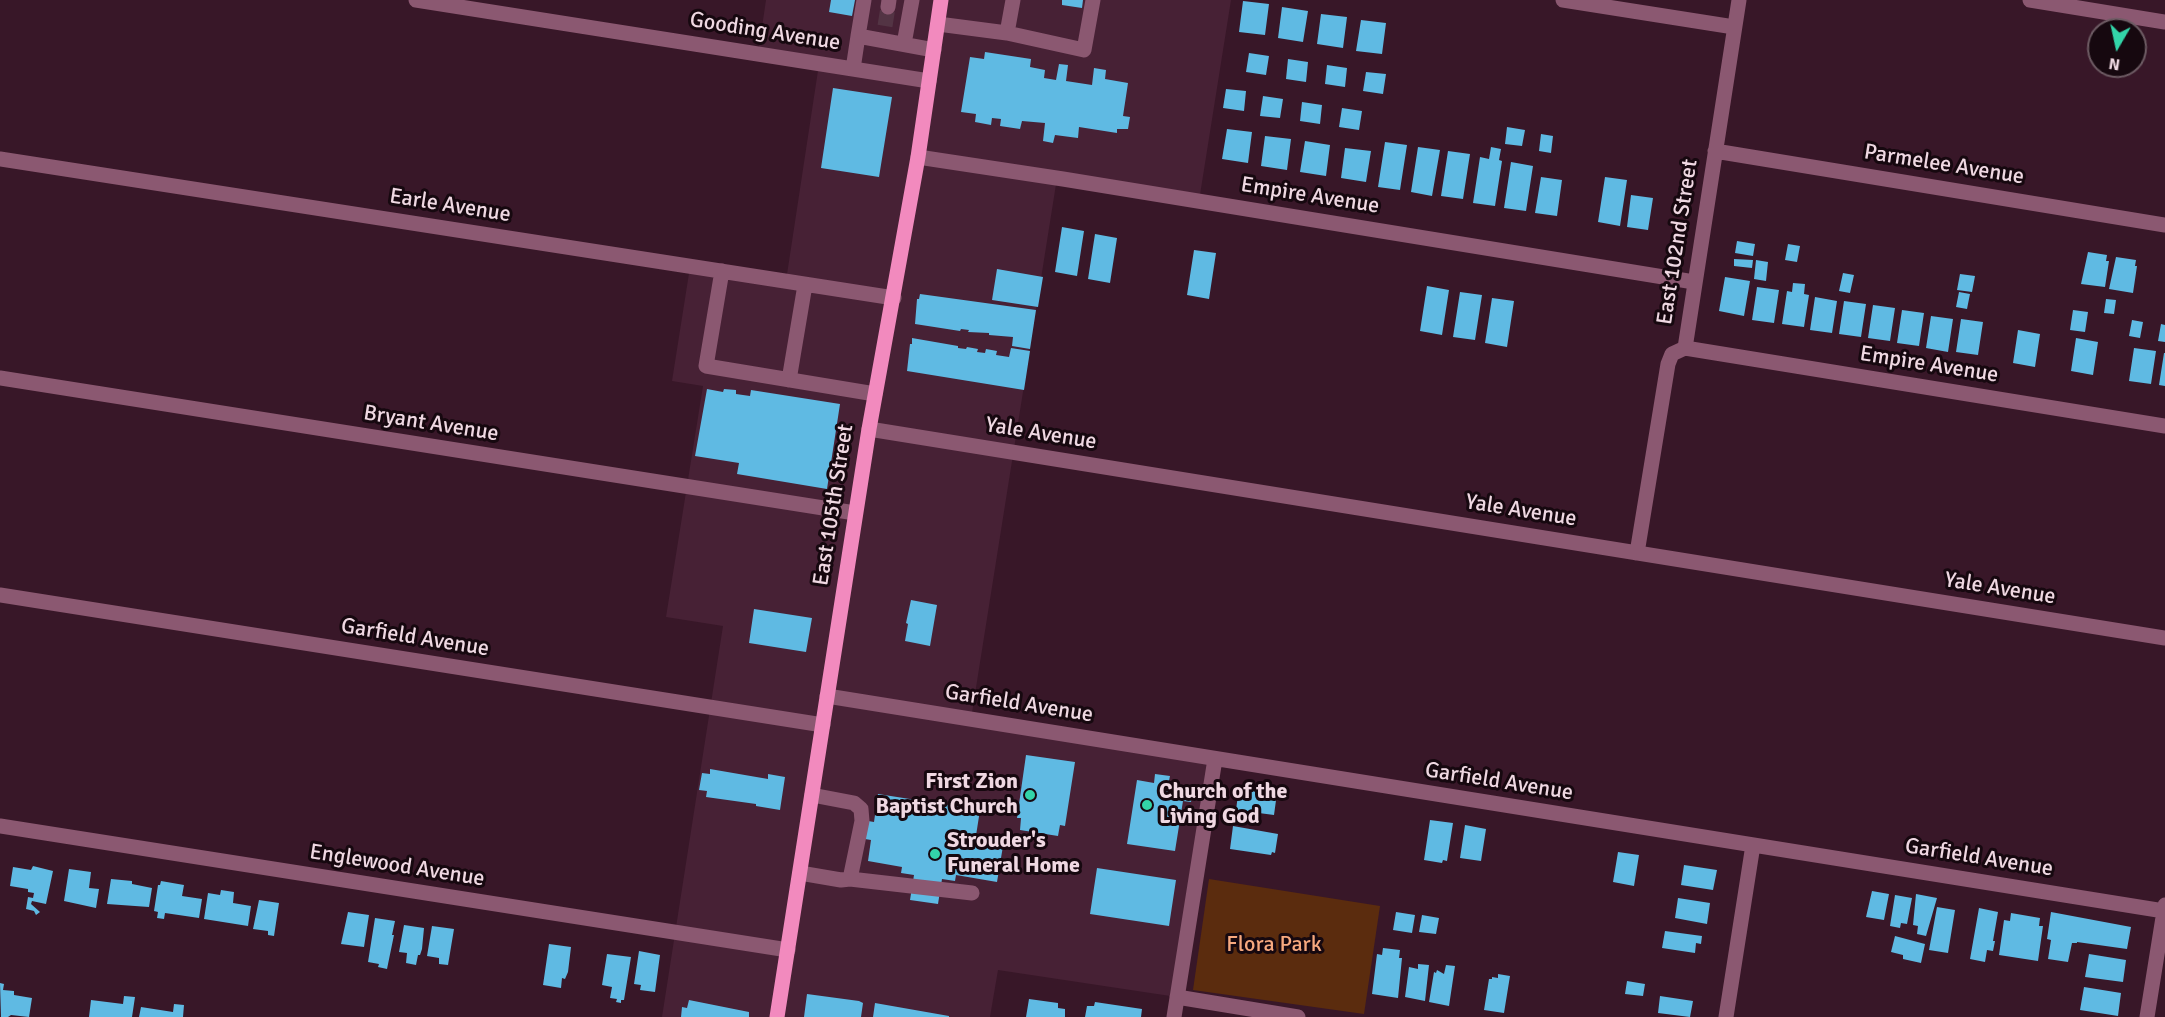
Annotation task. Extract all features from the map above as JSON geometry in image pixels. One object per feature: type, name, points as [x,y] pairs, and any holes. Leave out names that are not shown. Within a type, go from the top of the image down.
[{"type":"main road","name":"East 105th Street","points":[[777,1017],[855,513],[918,157],[941,0]]},
{"type":"street","name":"Gooding Avenue","points":[[416,0],[928,81]]},
{"type":"street","points":[[853,69],[864,0]]},
{"type":"street","points":[[904,44],[912,0]]},
{"type":"street","points":[[1007,33],[1012,0]]},
{"type":"street","points":[[1563,0],[1734,27]]},
{"type":"street","name":"East 102nd Street","points":[[1637,553],[1668,364],[1672,354],[1685,348],[1739,0]]},
{"type":"street","points":[[2030,0],[2165,22]]},
{"type":"street","points":[[938,24],[1007,33],[1084,50],[1092,7]]},
{"type":"street","points":[[858,36],[884,33],[904,44],[934,50]]},
{"type":"street","name":"Parmelee Avenue","points":[[1715,151],[2165,225]]},
{"type":"street","name":"Empire Avenue","points":[[918,157],[1097,184],[1694,282]]},
{"type":"street","name":"Earle Avenue","points":[[0,159],[894,298]]},
{"type":"street","points":[[722,271],[706,366],[875,394]]},
{"type":"street","points":[[789,380],[805,285]]},
{"type":"street","name":"Empire Avenue","points":[[1685,348],[2165,426]]},
{"type":"street","name":"Bryant Avenue","points":[[0,378],[855,513]]},
{"type":"street","name":"Yale Avenue","points":[[869,429],[2165,638]]},
{"type":"street","name":"Garfield Avenue","points":[[0,595],[823,725]]},
{"type":"street","name":"Garfield Avenue","points":[[827,696],[1753,845],[2164,908]]},
{"type":"street","points":[[1174,1017],[1215,759]]},
{"type":"street","points":[[812,795],[854,803],[861,809],[862,821],[850,879]]},
{"type":"street","name":"Englewood Avenue","points":[[0,826],[788,951]]},
{"type":"street","points":[[1726,1017],[1753,845]]},
{"type":"street","points":[[800,873],[841,880],[850,879],[972,893]]},
{"type":"street","points":[[2147,1017],[2164,908]]},
{"type":"street","points":[[1177,997],[1298,1017]]},
{"type":"shaded area","points":[[766,0],[1231,0],[1199,201],[1057,178],[971,719],[1215,759],[1177,997],[998,970],[990,1017],[662,1017],[723,626],[666,617],[703,386],[672,381],[690,267],[786,281],[819,64],[758,54]]},
{"type":"green space","name":"Flora Park","points":[[1209,879],[1380,906],[1364,1014],[1193,990]]},
{"type":"building","points":[[831,0],[855,0],[852,16],[829,12]]},
{"type":"building","points":[[1062,0],[1083,0],[1082,8],[1062,5]]},
{"type":"building","points":[[1243,1],[1269,4],[1265,35],[1239,32]]},
{"type":"building","points":[[1282,7],[1308,11],[1303,42],[1278,38]]},
{"type":"building","points":[[1321,14],[1347,17],[1343,48],[1317,44]]},
{"type":"building","points":[[1361,20],[1386,23],[1382,54],[1356,51]]},
{"type":"building","points":[[985,52],[1031,59],[1030,67],[1045,70],[1044,78],[1056,80],[1059,64],[1068,65],[1066,81],[1092,85],[1094,68],[1106,70],[1105,79],[1128,83],[1123,116],[1130,117],[1128,129],[1117,129],[1117,133],[1079,127],[1078,138],[1055,135],[1053,143],[1043,141],[1045,123],[1022,121],[1020,129],[1000,126],[1001,119],[992,118],[991,125],[975,122],[976,114],[961,112],[970,57],[984,59]]},
{"type":"building","points":[[1249,53],[1269,56],[1266,75],[1246,72]]},
{"type":"building","points":[[1288,59],[1308,62],[1306,82],[1286,79]]},
{"type":"building","points":[[1327,65],[1347,68],[1345,87],[1325,84]]},
{"type":"building","points":[[1366,72],[1386,74],[1383,94],[1363,91]]},
{"type":"building","points":[[833,88],[892,97],[879,177],[821,168]]},
{"type":"building","points":[[1226,89],[1246,91],[1244,111],[1223,108]]},
{"type":"building","points":[[1263,96],[1283,99],[1280,118],[1260,116]]},
{"type":"building","points":[[1302,102],[1322,105],[1320,124],[1300,121]]},
{"type":"building","points":[[1342,108],[1362,111],[1359,130],[1339,127]]},
{"type":"building","points":[[1507,127],[1525,130],[1522,146],[1505,144]]},
{"type":"building","points":[[1227,129],[1252,132],[1248,163],[1222,159]]},
{"type":"building","points":[[1541,134],[1553,136],[1551,153],[1539,151]]},
{"type":"building","points":[[1265,136],[1291,139],[1287,170],[1261,166]]},
{"type":"building","points":[[1305,141],[1330,145],[1326,176],[1300,172]]},
{"type":"building","points":[[1385,142],[1407,145],[1400,190],[1378,187]]},
{"type":"building","points":[[1418,147],[1440,150],[1432,196],[1411,192]]},
{"type":"building","points":[[1491,147],[1501,149],[1499,160],[1502,161],[1495,206],[1473,203],[1480,157],[1489,159]]},
{"type":"building","points":[[1345,148],[1371,151],[1366,182],[1341,178]]},
{"type":"building","points":[[1448,151],[1470,154],[1463,199],[1441,196]]},
{"type":"building","points":[[1511,162],[1533,166],[1526,211],[1504,208]]},
{"type":"building","points":[[1541,177],[1562,180],[1557,216],[1535,213]]},
{"type":"building","points":[[1605,177],[1627,180],[1620,226],[1598,222]]},
{"type":"building","points":[[1631,195],[1653,198],[1648,230],[1627,227]]},
{"type":"building","points":[[1062,227],[1084,231],[1077,276],[1055,272]]},
{"type":"building","points":[[1095,234],[1117,238],[1110,283],[1088,279]]},
{"type":"building","points":[[1737,241],[1755,244],[1753,256],[1735,253]]},
{"type":"building","points":[[1788,244],[1800,246],[1797,262],[1785,260]]},
{"type":"building","points":[[1194,250],[1216,253],[1209,299],[1187,295]]},
{"type":"building","points":[[2088,252],[2107,255],[2106,261],[2109,261],[2105,287],[2081,284]]},
{"type":"building","points":[[2116,257],[2136,260],[2133,293],[2109,289]]},
{"type":"building","points":[[1734,259],[1753,260],[1752,268],[1734,266]]},
{"type":"building","points":[[1756,260],[1768,262],[1766,281],[1754,279]]},
{"type":"building","points":[[997,269],[1043,277],[1038,307],[992,300]]},
{"type":"building","points":[[1843,273],[1854,275],[1850,293],[1839,291]]},
{"type":"building","points":[[1960,274],[1975,276],[1972,292],[1957,290]]},
{"type":"building","points":[[1725,277],[1750,281],[1744,316],[1719,311]]},
{"type":"building","points":[[1793,283],[1805,284],[1804,294],[1809,295],[1804,327],[1782,324],[1787,291],[1792,292]]},
{"type":"building","points":[[1427,286],[1449,290],[1442,335],[1420,331]]},
{"type":"building","points":[[1757,287],[1779,290],[1774,323],[1752,320]]},
{"type":"building","points":[[1460,292],[1482,295],[1475,340],[1453,337]]},
{"type":"building","points":[[1959,292],[1970,294],[1967,309],[1956,307]]},
{"type":"building","points":[[920,294],[1036,310],[1030,349],[1012,346],[1013,337],[915,324],[917,299]]},
{"type":"building","points":[[1815,297],[1837,301],[1832,333],[1810,330]]},
{"type":"building","points":[[1492,298],[1514,301],[1507,347],[1485,343]]},
{"type":"building","points":[[2106,299],[2116,300],[2114,314],[2104,313]]},
{"type":"building","points":[[1844,301],[1866,304],[1861,337],[1839,334]]},
{"type":"building","points":[[1873,305],[1895,308],[1890,341],[1868,338]]},
{"type":"building","points":[[1902,310],[1924,313],[1919,346],[1897,343]]},
{"type":"building","points":[[2073,310],[2088,312],[2085,332],[2070,330]]},
{"type":"building","points":[[1931,316],[1953,319],[1948,352],[1926,348]]},
{"type":"building","points":[[1961,319],[1983,322],[1978,355],[1956,352]]},
{"type":"building","points":[[2132,320],[2143,322],[2140,338],[2129,336]]},
{"type":"building","points":[[2161,324],[2165,325],[2165,342],[2158,341]]},
{"type":"building","points":[[2018,330],[2040,334],[2035,367],[2013,363]]},
{"type":"building","points":[[912,338],[958,346],[958,348],[978,349],[977,352],[985,353],[986,349],[997,351],[996,355],[1009,357],[1011,348],[1030,351],[1024,390],[907,371]]},
{"type":"building","points":[[2076,338],[2098,342],[2093,375],[2071,371]]},
{"type":"building","points":[[2134,348],[2156,351],[2151,384],[2129,381]]},
{"type":"building","points":[[2165,353],[2165,386],[2159,385]]},
{"type":"building","points":[[707,389],[723,392],[724,389],[736,390],[736,394],[750,396],[751,390],[840,404],[827,489],[737,474],[739,463],[695,456]]},
{"type":"building","points":[[911,600],[937,605],[930,646],[905,641]]},
{"type":"building","points":[[754,609],[812,618],[806,652],[749,643]]},
{"type":"building","points":[[1026,755],[1075,762],[1065,826],[1060,825],[1058,836],[1020,830],[1021,818],[1017,818]]},
{"type":"building","points":[[710,769],[768,779],[768,774],[785,777],[780,810],[706,797],[707,791],[699,790],[702,773],[710,774]]},
{"type":"building","points":[[1155,774],[1170,776],[1168,786],[1193,789],[1191,802],[1183,801],[1175,851],[1127,844],[1137,780],[1154,783]]},
{"type":"building","points":[[1246,786],[1252,790],[1259,787],[1262,791],[1277,793],[1274,815],[1236,810],[1239,787]]},
{"type":"building","name":"Strouder's Funeral Home","points":[[878,794],[980,810],[975,842],[1003,846],[997,882],[956,875],[955,881],[942,879],[938,904],[910,900],[914,875],[901,873],[902,867],[868,861],[871,840],[865,839],[868,821],[874,822]]},
{"type":"building","points":[[1430,820],[1453,823],[1447,861],[1443,860],[1442,863],[1424,860]]},
{"type":"building","points":[[1465,825],[1486,829],[1481,861],[1460,858]]},
{"type":"building","points":[[1233,826],[1278,834],[1275,853],[1272,852],[1271,855],[1230,849]]},
{"type":"building","points":[[1618,852],[1639,855],[1634,886],[1613,882]]},
{"type":"building","points":[[1684,865],[1717,870],[1713,890],[1681,885]]},
{"type":"building","points":[[33,866],[53,871],[46,904],[32,901],[31,904],[40,912],[36,915],[34,911],[26,909],[28,897],[33,898],[34,893],[28,892],[28,889],[10,886],[13,867],[31,870]]},
{"type":"building","points":[[1097,868],[1176,880],[1169,926],[1090,914]]},
{"type":"building","points":[[69,869],[91,872],[89,888],[99,889],[96,908],[64,901]]},
{"type":"building","points":[[111,879],[132,881],[132,884],[152,888],[149,907],[107,904]]},
{"type":"building","points":[[161,881],[184,885],[182,896],[202,899],[199,918],[165,913],[164,919],[157,918],[158,912],[154,911],[158,885]]},
{"type":"building","points":[[221,890],[234,892],[233,903],[251,906],[248,926],[204,919],[208,893],[220,895]]},
{"type":"building","points":[[1872,891],[1889,894],[1884,920],[1866,917]]},
{"type":"building","points":[[1916,894],[1937,898],[1926,936],[1917,934],[1918,926],[1913,925]]},
{"type":"building","points":[[1895,895],[1912,898],[1907,924],[1901,923],[1900,928],[1890,926]]},
{"type":"building","points":[[1678,898],[1710,903],[1707,924],[1675,918]]},
{"type":"building","points":[[259,900],[279,903],[274,936],[268,935],[268,931],[253,929]]},
{"type":"building","points":[[1937,907],[1955,910],[1948,953],[1929,950]]},
{"type":"building","points":[[1979,908],[1998,912],[1993,951],[1987,950],[1985,962],[1970,959]]},
{"type":"building","points":[[348,912],[369,915],[364,947],[341,944]]},
{"type":"building","points":[[1396,912],[1415,915],[1412,933],[1393,930]]},
{"type":"building","points":[[2051,912],[2131,927],[2127,949],[2077,942],[2072,943],[2068,962],[2048,959],[2051,940],[2047,939]]},
{"type":"building","points":[[2011,913],[2040,918],[2039,926],[2043,926],[2038,961],[1999,955],[2004,920],[2010,921]]},
{"type":"building","points":[[1422,915],[1439,918],[1436,934],[1419,932]]},
{"type":"building","points":[[375,918],[395,921],[387,969],[378,967],[379,964],[368,962]]},
{"type":"building","points":[[404,925],[424,928],[422,949],[416,965],[406,963],[407,953],[399,952]]},
{"type":"building","points":[[432,926],[454,929],[448,965],[439,964],[439,958],[427,956]]},
{"type":"building","points":[[1665,931],[1702,936],[1701,944],[1696,943],[1695,953],[1662,948]]},
{"type":"building","points":[[1895,936],[1925,944],[1921,963],[1903,959],[1903,955],[1891,952]]},
{"type":"building","points":[[549,944],[571,947],[568,972],[565,979],[562,978],[561,988],[543,985]]},
{"type":"building","points":[[1383,948],[1400,950],[1399,958],[1402,958],[1398,998],[1372,994],[1377,954],[1382,955]]},
{"type":"building","points":[[639,951],[660,955],[655,992],[640,990],[641,985],[634,984]]},
{"type":"building","points":[[607,954],[631,957],[624,1000],[621,1000],[621,1003],[616,1002],[617,999],[610,998],[612,987],[602,985]]},
{"type":"building","points":[[2089,954],[2126,960],[2123,982],[2085,977]]},
{"type":"building","points":[[1418,964],[1429,965],[1425,1001],[1405,997],[1409,967],[1418,969]]},
{"type":"building","points":[[1446,965],[1455,966],[1449,1006],[1429,1002],[1434,972],[1436,973],[1437,970],[1444,974]]},
{"type":"building","points":[[1498,974],[1510,976],[1504,1013],[1484,1010],[1489,979],[1498,978]]},
{"type":"building","points":[[1627,981],[1645,984],[1643,996],[1625,994]]},
{"type":"building","points":[[0,983],[4,984],[3,990],[14,991],[14,995],[32,998],[29,1017],[11,1015],[1,1017]]},
{"type":"building","points":[[2084,987],[2121,993],[2118,1016],[2080,1010]]},
{"type":"building","points":[[807,994],[859,1001],[863,1003],[861,1017],[804,1017]]},
{"type":"building","points":[[124,996],[135,997],[132,1017],[89,1017],[91,1000],[123,1004]]},
{"type":"building","points":[[1660,996],[1693,1001],[1690,1017],[1658,1013]]},
{"type":"building","points":[[1029,999],[1058,1003],[1058,1008],[1065,1009],[1065,1017],[1026,1017]]},
{"type":"building","points":[[689,1000],[749,1012],[749,1017],[681,1017],[682,1007],[687,1008]]},
{"type":"building","points":[[1095,1002],[1142,1009],[1141,1017],[1085,1017],[1087,1006],[1094,1006]]},
{"type":"building","points":[[875,1003],[949,1016],[949,1017],[873,1017]]},
{"type":"building","points":[[174,1004],[184,1005],[183,1017],[139,1017],[141,1007],[173,1012]]},
{"type":"tunnel","points":[[885,26],[888,7]]},
{"type":"place","name":"First Zion Baptist Church","points":[[1030,795]]},
{"type":"place","name":"Church of the Living God","points":[[1147,805]]},
{"type":"place","name":"Strouder's Funeral Home","points":[[935,854]]}]
